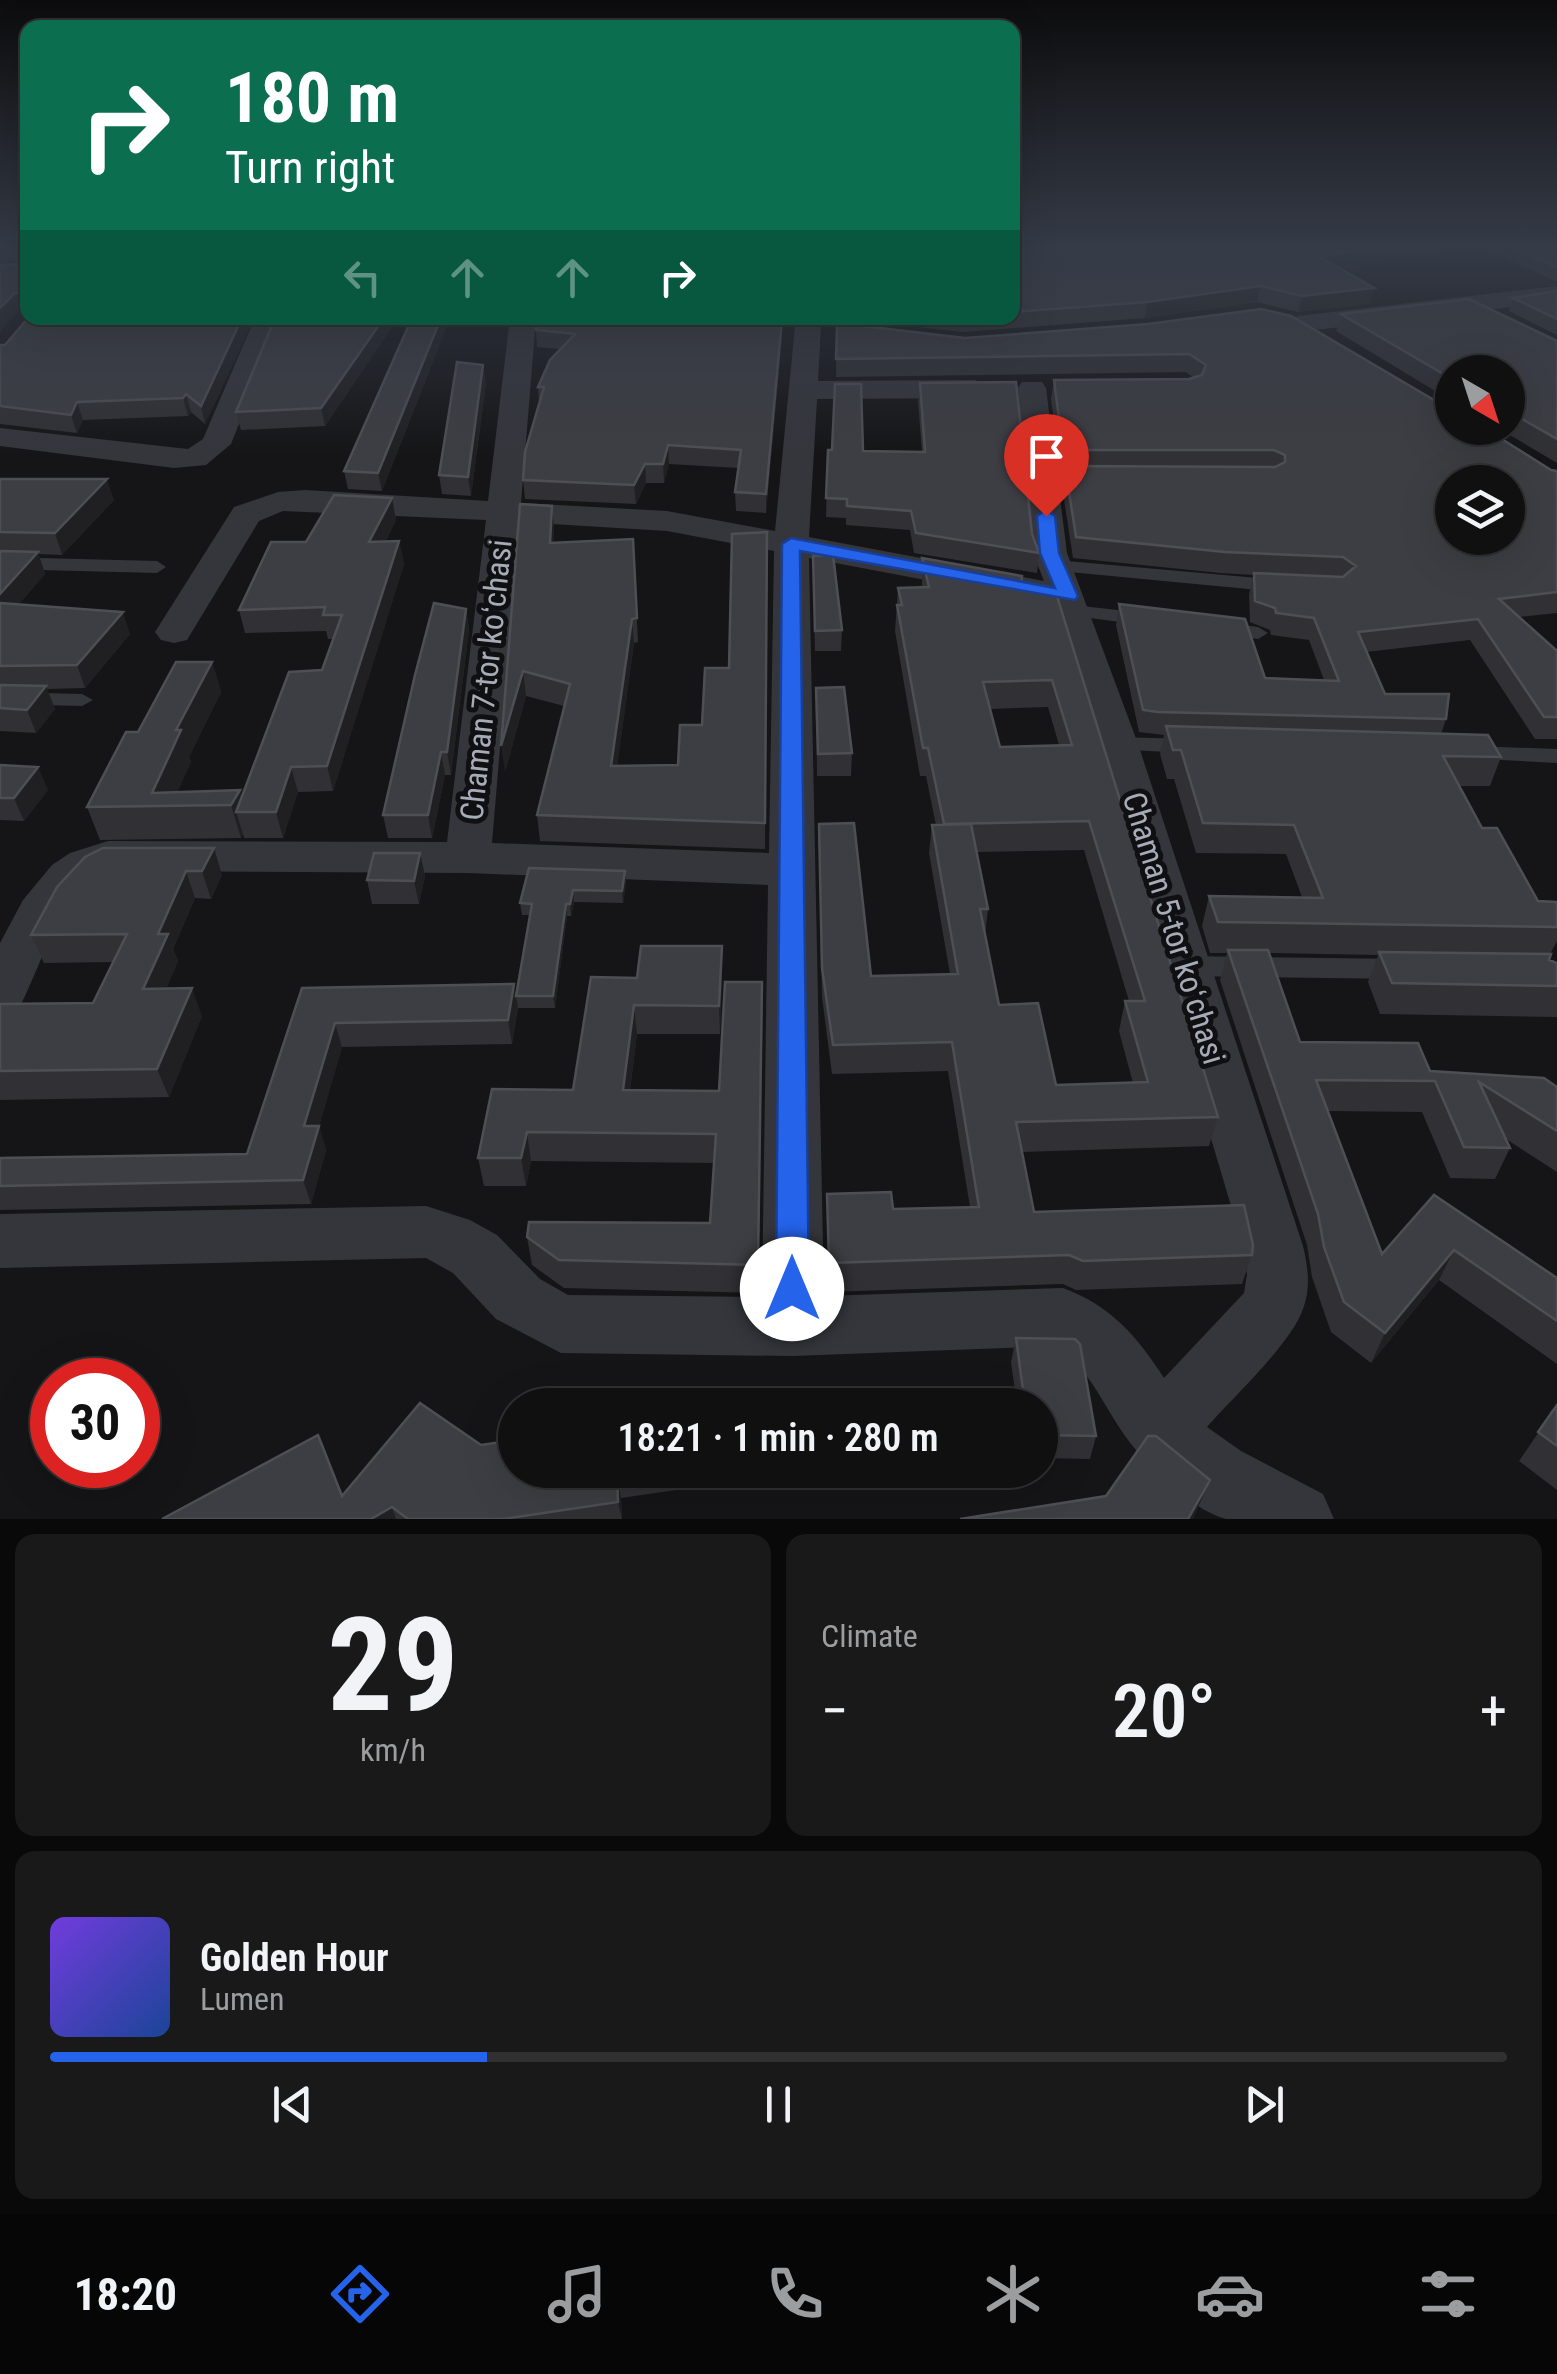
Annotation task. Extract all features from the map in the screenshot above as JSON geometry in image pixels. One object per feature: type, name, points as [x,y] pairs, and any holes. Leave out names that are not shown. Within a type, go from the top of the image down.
[{"type":"street","points":[[1343,316],[1285,322],[1344,352]]},
{"type":"street","points":[[1491,316],[1511,326]]},
{"type":"street","points":[[0,437],[174,460],[204,454],[216,444],[265,325]]},
{"type":"street","name":"Chaman 7-tor koʻchasi","points":[[0,996],[52,894],[68,873],[89,860],[108,856],[468,858],[522,325]]},
{"type":"street","points":[[792,1327],[791,544],[800,390],[808,327]]},
{"type":"street","name":"Chaman 5-tor koʻchasi","points":[[800,390],[1023,388],[1050,478],[1050,553],[1116,744],[1273,1246],[1278,1274],[1272,1306],[1161,1429]]},
{"type":"street","points":[[174,632],[235,526],[261,507],[305,500],[667,521],[1066,591]]},
{"type":"street","points":[[468,858],[791,870]]},
{"type":"street","points":[[0,1241],[426,1232],[476,1254],[518,1300],[561,1324],[792,1327],[1063,1317],[1092,1331],[1116,1358],[1161,1429],[1214,1474],[1298,1519]]},
{"type":"lane","points":[[0,562],[156,567]]},
{"type":"lane","points":[[1066,591],[1304,587]]},
{"type":"lane","points":[[1066,591],[1166,622]]},
{"type":"lane","points":[[1203,626],[1258,632]]},
{"type":"lane","points":[[0,698],[82,700]]},
{"type":"lane","points":[[1116,744],[1212,746]]},
{"type":"lane","points":[[1442,752],[1557,756]]},
{"type":"lane","points":[[1185,966],[1420,970]]},
{"type":"building","points":[[1209,316],[1291,316],[1435,401],[1435,445],[1511,445],[1557,471],[1557,592],[1499,599],[1557,651],[1557,717],[1544,717],[1478,619],[1358,632],[1385,694],[1449,694],[1446,719],[1143,710],[1119,604],[1245,619],[1265,678],[1339,681],[1314,618],[1276,613],[1275,608],[1255,601],[1254,573],[1343,577],[1356,566],[1343,557],[1225,552],[1076,537],[1065,466],[1275,467],[1285,462],[1285,455],[1274,450],[1063,450],[1054,380],[1189,379],[1202,375],[1206,365],[1189,354],[836,359],[837,325],[965,338]]},
{"type":"building","points":[[1344,316],[1504,316],[1557,341],[1557,439],[1525,421],[1525,355],[1435,355],[1435,369]]},
{"type":"building","points":[[22,325],[239,325],[201,406],[186,394],[183,398],[77,402],[71,415],[0,406],[0,345],[5,345]]},
{"type":"building","points":[[272,325],[379,325],[321,408],[236,412]]},
{"type":"building","points":[[409,325],[438,325],[378,473],[344,471]]},
{"type":"building","points":[[536,325],[781,325],[766,494],[735,492],[741,450],[668,445],[663,464],[645,464],[634,485],[523,480],[525,452],[544,387],[538,387],[550,360],[575,334],[536,330]]},
{"type":"building","points":[[457,362],[483,365],[468,477],[439,475]]},
{"type":"building","points":[[1016,382],[1032,534],[1039,553],[916,533],[911,511],[847,506],[847,499],[826,498],[835,384],[861,384],[863,451],[925,452],[920,383]]},
{"type":"building","points":[[0,479],[107,479],[55,533],[0,532]]},
{"type":"building","points":[[334,495],[392,498],[369,542],[399,541],[327,766],[291,767],[276,812],[236,812],[289,672],[322,670],[342,615],[323,615],[325,607],[239,610],[271,542],[306,542]]},
{"type":"building","points":[[520,504],[552,506],[550,543],[633,539],[637,618],[632,619],[611,766],[678,765],[680,725],[702,725],[705,668],[729,668],[732,534],[767,532],[765,823],[537,815],[570,684],[523,671],[501,746]]},
{"type":"building","points":[[0,551],[38,552],[0,594]]},
{"type":"building","points":[[833,555],[842,630],[815,631],[813,556]]},
{"type":"building","points":[[922,558],[1022,576],[1021,590],[1056,593],[1218,1117],[1016,1122],[1034,1212],[1244,1205],[1252,1255],[1083,1261],[1069,1255],[829,1263],[827,1194],[891,1192],[893,1209],[979,1207],[952,1042],[833,1045],[822,968],[819,824],[854,823],[871,976],[958,974],[932,825],[971,824],[988,909],[980,909],[999,1005],[1038,1003],[1056,1085],[1148,1082],[1125,1001],[1145,1001],[1089,821],[944,824],[928,748],[923,748],[897,605],[902,605],[898,588],[929,587]],"holes":[[[1052,680],[1072,745],[1000,747],[983,682]]]},
{"type":"building","points":[[0,603],[123,612],[77,665],[0,666]]},
{"type":"building","points":[[434,603],[466,609],[447,752],[441,752],[428,815],[383,815],[415,675]]},
{"type":"building","points":[[176,662],[212,662],[176,730],[181,730],[152,793],[240,790],[231,805],[87,807],[126,732],[138,732]]},
{"type":"building","points":[[0,685],[46,686],[27,710],[0,708]]},
{"type":"building","points":[[844,687],[852,753],[818,754],[816,688]]},
{"type":"building","points":[[1166,726],[1488,735],[1501,757],[1443,756],[1482,828],[1497,828],[1538,901],[1557,902],[1557,927],[1218,922],[1209,896],[1323,898],[1294,825],[1203,823],[1181,750],[1173,750]]},
{"type":"building","points":[[0,765],[38,767],[14,798],[0,798]]},
{"type":"building","points":[[103,848],[214,848],[202,871],[186,871],[158,934],[168,934],[143,989],[192,988],[157,1069],[0,1071],[0,1004],[93,1003],[127,934],[31,935],[57,887],[85,857]]},
{"type":"building","points":[[374,853],[420,853],[414,881],[367,880]]},
{"type":"building","points":[[529,868],[625,871],[622,891],[573,890],[570,904],[566,904],[553,996],[516,996],[532,904],[520,903]]},
{"type":"building","points":[[641,946],[722,946],[719,1006],[634,1005],[623,1090],[719,1091],[725,982],[762,982],[758,1265],[559,1260],[527,1237],[529,1222],[710,1223],[716,1134],[527,1132],[521,1158],[478,1158],[492,1089],[573,1090],[591,977],[637,978]]},
{"type":"building","points":[[1228,950],[1268,950],[1300,1042],[1418,1043],[1430,1071],[1544,1078],[1557,1087],[1557,1131],[1479,1082],[1510,1148],[1464,1147],[1435,1081],[1316,1080],[1382,1254],[1434,1195],[1557,1278],[1557,1321],[1454,1250],[1385,1333],[1344,1302]]},
{"type":"building","points":[[1379,952],[1551,954],[1549,960],[1557,963],[1557,986],[1392,983]]},
{"type":"building","points":[[514,984],[508,1020],[335,1023],[304,1126],[319,1126],[303,1180],[0,1186],[0,1158],[247,1154],[302,988]]},
{"type":"building","points":[[1016,1338],[1075,1339],[1080,1344],[1096,1436],[1058,1435],[1058,1388],[1023,1388]]},
{"type":"building","points":[[420,1403],[481,1445],[498,1442],[498,1488],[618,1488],[618,1502],[503,1519],[408,1519],[392,1507],[371,1519],[162,1519],[318,1435],[342,1496]]},
{"type":"building","points":[[1557,1405],[1557,1446],[1538,1432]]},
{"type":"building","points":[[1148,1436],[1156,1436],[1210,1480],[1188,1519],[960,1519],[1106,1496]]},
{"type":"route","points":[[792,1289],[791,544],[1068,596],[1050,553],[1046,516]]}]
